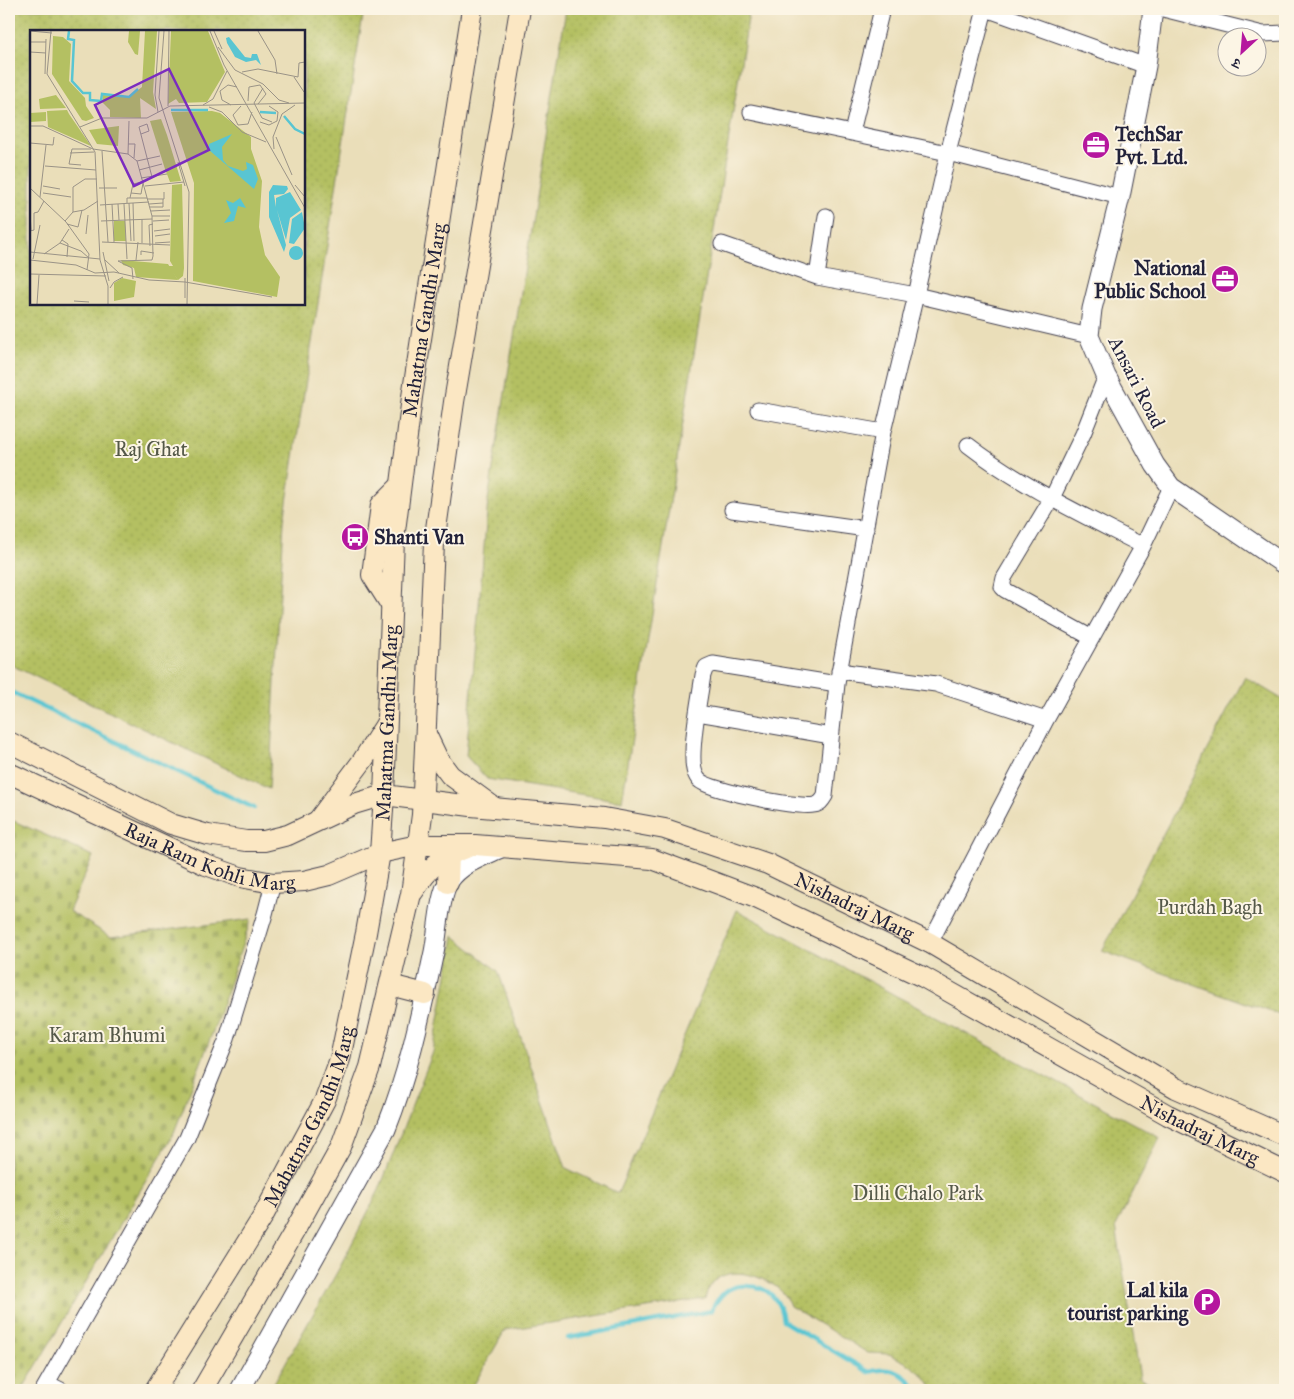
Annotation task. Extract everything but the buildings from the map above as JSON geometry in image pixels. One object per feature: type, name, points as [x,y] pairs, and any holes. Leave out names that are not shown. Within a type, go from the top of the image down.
[{"type":"main road","name":"Mahatma Gandhi Marg","points":[[155,1390],[262,1218],[325,1100],[340,1059],[380,853],[394,539],[412,397],[472,9]]},
{"type":"main road","name":"Mahatma Gandhi Marg","points":[[202,1390],[341,1147],[370,1067],[411,894],[423,800],[434,543],[454,402],[520,9]]},
{"type":"main road","points":[[318,821],[363,760],[386,724]]},
{"type":"main road","points":[[426,732],[438,759],[450,775],[495,808]]},
{"type":"main road","name":"Raja Ram Kohli Marg","points":[[9,742],[171,824],[208,835],[246,841],[264,841],[288,835],[354,804],[384,795]]},
{"type":"main road","name":"Raja Ram Kohli Marg","points":[[9,773],[206,865],[240,877],[273,883],[304,881],[329,875],[380,853],[418,845]]},
{"type":"main road","name":"Nishadraj Marg","points":[[384,795],[604,818],[665,829],[768,864],[930,943],[1176,1088],[1285,1136]]},
{"type":"main road","name":"Nishadraj Marg","points":[[418,845],[475,845],[652,859],[756,898],[922,977],[1168,1115],[1285,1172]]},
{"type":"main road","points":[[411,894],[428,870],[449,854],[475,845]]},
{"type":"main road","points":[[448,883],[449,854]]},
{"type":"main road","points":[[390,985],[425,994]]},
{"type":"street","points":[[852,132],[882,9]]},
{"type":"street","points":[[1046,720],[936,684],[838,677],[713,664],[706,667],[703,675],[692,758],[694,772],[698,780],[707,785],[749,796],[797,805],[813,806],[820,803],[825,796],[838,677],[883,432],[948,152],[986,9],[1146,66]]},
{"type":"street","name":"Ansari Road","points":[[1153,9],[1146,66],[1120,197],[1092,309],[1089,336],[1106,376],[1156,465],[1171,487],[1285,565]]},
{"type":"street","points":[[1163,9],[1263,34],[1285,33]]},
{"type":"street","points":[[751,112],[948,152],[1120,197]]},
{"type":"street","points":[[817,277],[826,216]]},
{"type":"street","points":[[722,244],[817,277],[916,295],[1089,336]]},
{"type":"street","points":[[1092,638],[1004,590],[1002,587],[1004,578],[1052,498],[1082,434],[1106,376]]},
{"type":"street","points":[[758,410],[883,432]]},
{"type":"street","points":[[968,445],[984,458],[1052,498],[1143,546]]},
{"type":"street","points":[[930,943],[1046,720],[1143,546],[1171,487]]},
{"type":"street","points":[[732,510],[866,529]]},
{"type":"street","points":[[698,713],[832,736]]},
{"type":"street","points":[[240,1390],[386,1129],[400,1095],[425,994],[444,891],[456,872],[474,860],[503,848]]},
{"type":"street","points":[[50,1388],[187,1138],[227,1039],[273,883]]},
{"type":"green space","name":"Raj Ghat","points":[[9,9],[364,9],[284,521],[269,789],[9,664]]},
{"type":"green space","points":[[566,9],[746,9],[748,19],[622,801],[487,779],[466,756],[488,500]]},
{"type":"green space","name":"Purdah Bagh","points":[[1245,677],[1285,701],[1285,1017],[1102,951]]},
{"type":"green space","name":"Karam Bhumi","points":[[9,819],[93,856],[69,911],[111,937],[251,919],[217,1021],[173,1135],[22,1390],[9,1390]]},
{"type":"green space","name":"Dilli Chalo Park","points":[[737,910],[1160,1138],[1116,1226],[1140,1378],[1161,1390],[934,1390],[923,1375],[907,1363],[889,1354],[868,1353],[790,1306],[785,1295],[775,1286],[755,1276],[734,1273],[724,1275],[716,1280],[708,1289],[705,1299],[505,1330],[471,1390],[270,1390],[340,1267],[379,1190],[433,1052],[454,936],[498,971],[566,1168],[618,1193]]},
{"type":"waterway","points":[[9,691],[254,808]]},
{"type":"waterway","points":[[568,1338],[711,1311],[719,1298],[730,1288],[736,1286],[755,1287],[773,1296],[780,1307],[783,1321],[869,1372],[890,1370],[902,1375],[916,1390]]},
{"type":"place","name":"TechSar Pvt. Ltd.","points":[[1096,145]]},
{"type":"place","name":"National Public School","points":[[1225,279]]},
{"type":"place","name":"Shanti Van","points":[[355,537]]},
{"type":"place","name":"Lal kila tourist parking","points":[[1207,1302]]}]
